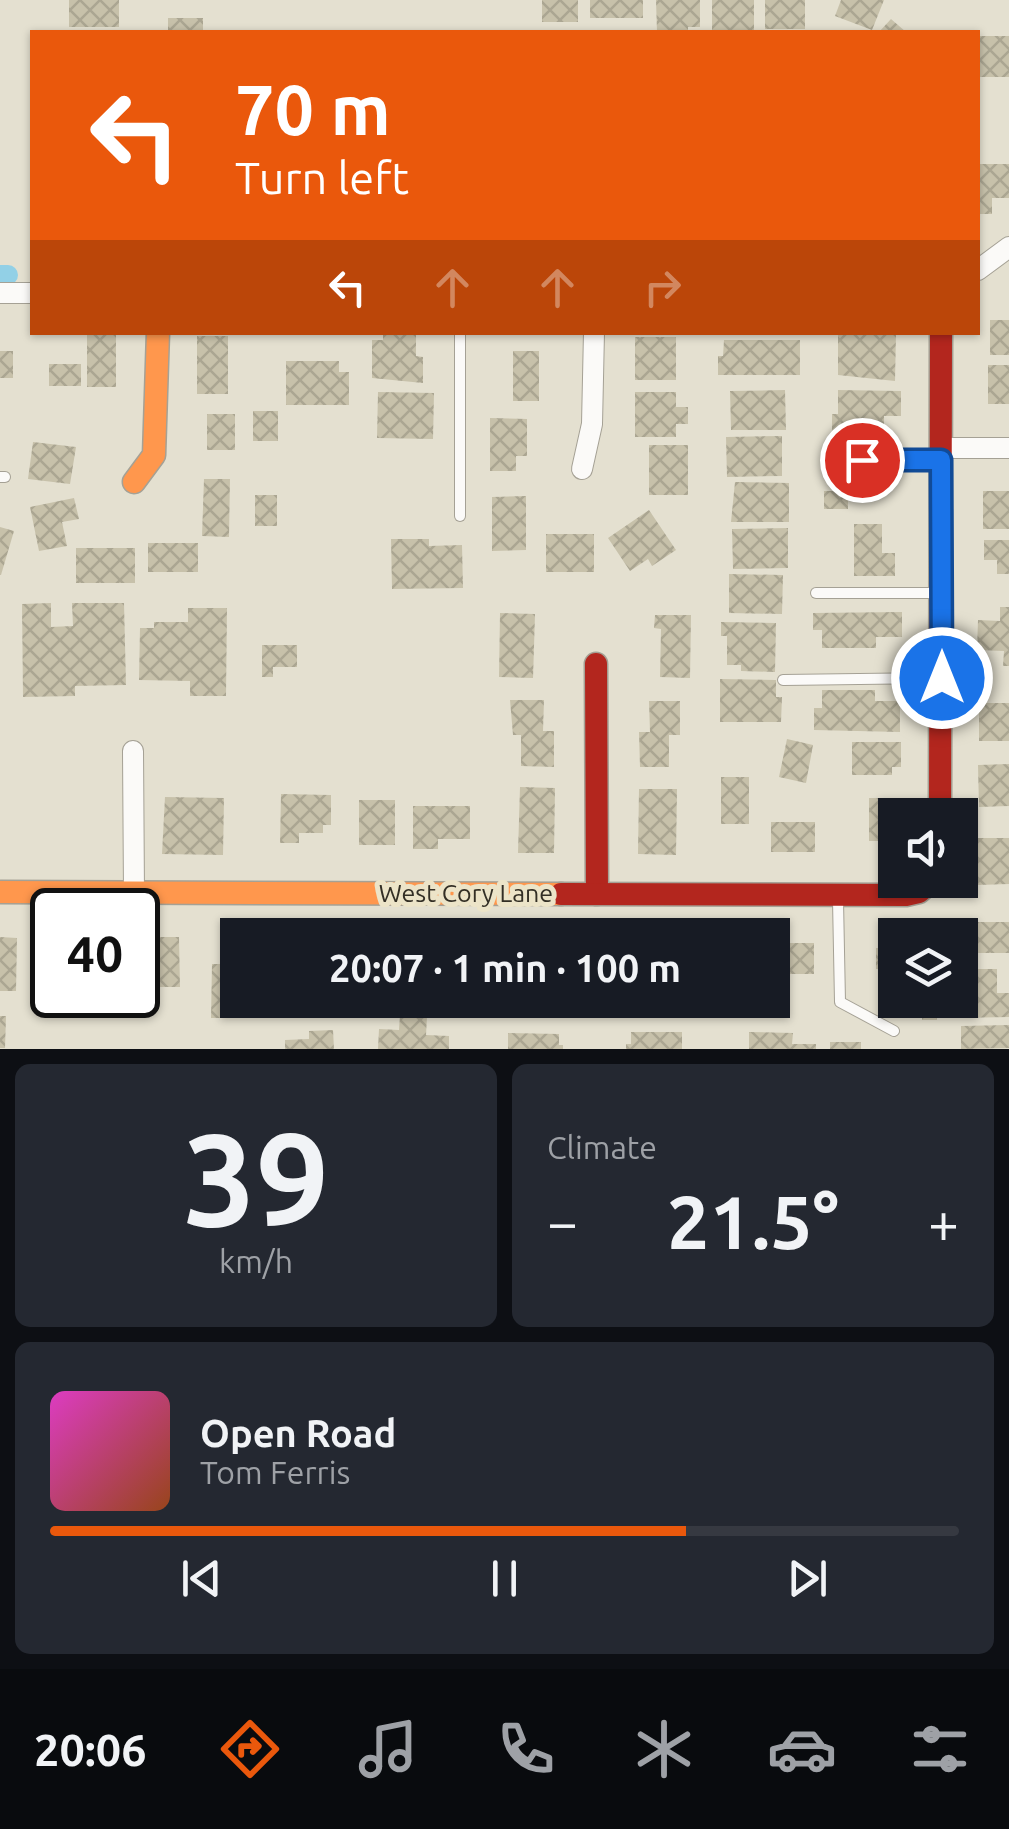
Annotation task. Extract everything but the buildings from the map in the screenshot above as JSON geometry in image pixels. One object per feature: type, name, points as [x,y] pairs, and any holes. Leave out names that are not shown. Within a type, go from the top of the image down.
[{"type":"street","points":[[980,268],[1009,246]]},
{"type":"street","points":[[0,293],[30,294]]},
{"type":"street","points":[[134,482],[154,455],[158,335]]},
{"type":"street","points":[[582,469],[592,424],[594,335]]},
{"type":"street","points":[[940,798],[941,335]]},
{"type":"street","points":[[941,454],[1009,448]]},
{"type":"street","points":[[596,664],[597,894]]},
{"type":"street","points":[[133,752],[134,888]]},
{"type":"street","name":"West Cory Lane","points":[[0,892],[30,892]]},
{"type":"street","name":"West Cory Lane","points":[[160,892],[878,895]]},
{"type":"lane","points":[[460,335],[460,516]]},
{"type":"lane","points":[[834,461],[941,454]]},
{"type":"lane","points":[[816,593],[942,593]]},
{"type":"lane","points":[[784,680],[942,678]]},
{"type":"lane","points":[[838,894],[840,1002],[894,1031]]},
{"type":"waterway","points":[[0,275],[8,275]]},
{"type":"traffic: slow","points":[[134,482],[154,455],[158,335]]},
{"type":"traffic: slow","points":[[0,892],[561,894]]},
{"type":"traffic: jam","points":[[940,798],[941,335]]},
{"type":"traffic: jam","points":[[596,664],[597,894]]},
{"type":"traffic: jam","points":[[561,894],[878,895]]},
{"type":"route","points":[[862,460],[941,460],[942,678]]}]
